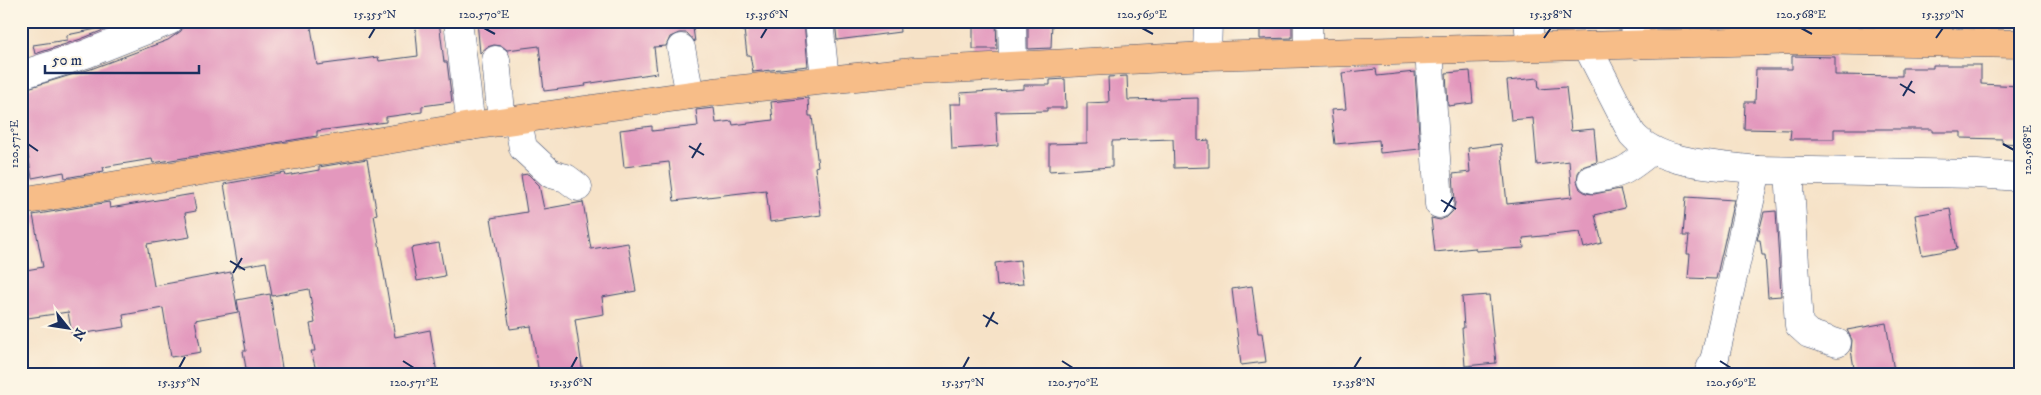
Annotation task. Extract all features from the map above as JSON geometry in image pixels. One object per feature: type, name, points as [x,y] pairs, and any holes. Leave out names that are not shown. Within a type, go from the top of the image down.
[{"type":"main road","points":[[21,201],[471,126],[690,95],[913,71],[1207,56],[1428,50],[1530,34],[1587,46],[1635,33],[1766,31],[1805,31],[2020,44]]},
{"type":"street","points":[[21,75],[86,54],[169,21]]},
{"type":"street","points":[[458,21],[471,126]]},
{"type":"street","points":[[819,21],[825,79]]},
{"type":"street","points":[[1012,21],[1013,66]]},
{"type":"street","points":[[1207,56],[1208,21]]},
{"type":"street","points":[[1308,21],[1308,53]]},
{"type":"street","points":[[1587,46],[1632,134],[1652,150],[1671,158],[1757,170],[1977,174],[2020,177]]},
{"type":"street","points":[[681,48],[690,95]]},
{"type":"street","points":[[1428,50],[1439,204]]},
{"type":"street","points":[[496,60],[510,121],[522,148],[551,174],[566,178],[578,187]]},
{"type":"street","points":[[1592,179],[1617,175],[1652,150]]},
{"type":"street","points":[[1708,374],[1715,357],[1757,170]]},
{"type":"street","points":[[1789,171],[1799,325],[1809,334],[1838,342]]},
{"type":"building","points":[[213,21],[310,21],[317,65],[378,57],[379,61],[418,56],[415,21],[439,21],[444,62],[447,62],[452,102],[422,106],[422,112],[386,117],[386,122],[317,131],[317,136],[153,163],[152,159],[103,167],[104,171],[65,178],[64,172],[32,178],[21,112],[21,90],[91,69],[168,40],[181,31],[183,26]]},
{"type":"building","points":[[477,21],[692,21],[695,42],[687,33],[679,33],[670,37],[666,46],[654,47],[657,73],[585,84],[586,86],[544,91],[539,46],[507,50],[502,46],[494,45],[487,47],[480,53]]},
{"type":"building","points":[[743,21],[804,21],[808,66],[753,72],[750,55],[747,55]]},
{"type":"building","points":[[835,21],[899,21],[900,32],[837,40]]},
{"type":"building","points":[[973,21],[996,21],[997,49],[973,49]]},
{"type":"building","points":[[1036,21],[1052,21],[1051,48],[1028,49],[1028,25],[1036,25]]},
{"type":"building","points":[[1260,21],[1292,21],[1292,38],[1260,39]]},
{"type":"building","points":[[116,25],[35,54],[33,45],[67,40],[67,35]]},
{"type":"building","points":[[1792,56],[1835,57],[1835,75],[1902,76],[1902,68],[1933,68],[1933,65],[1981,65],[1981,84],[2020,86],[2020,144],[2002,143],[2002,139],[1961,138],[1961,132],[1932,132],[1932,129],[1834,129],[1834,139],[1790,139],[1791,130],[1744,129],[1745,102],[1755,102],[1756,69],[1792,69]]},
{"type":"building","points":[[1376,69],[1377,76],[1415,72],[1420,149],[1380,153],[1379,140],[1335,144],[1331,110],[1346,109],[1342,73]]},
{"type":"building","points":[[1470,71],[1473,103],[1448,106],[1446,73]]},
{"type":"building","points":[[1127,76],[1128,100],[1198,98],[1198,141],[1209,140],[1209,167],[1174,168],[1173,139],[1112,141],[1112,167],[1049,171],[1049,144],[1087,143],[1087,103],[1109,102],[1108,77]]},
{"type":"building","points":[[1538,78],[1539,89],[1566,87],[1571,131],[1594,129],[1597,162],[1582,167],[1578,173],[1577,181],[1580,189],[1586,193],[1594,194],[1620,189],[1625,208],[1595,215],[1602,243],[1584,248],[1580,232],[1523,238],[1524,248],[1476,251],[1475,248],[1435,252],[1431,218],[1440,220],[1447,217],[1453,211],[1455,203],[1453,174],[1470,172],[1468,148],[1501,144],[1507,204],[1572,197],[1569,161],[1537,165],[1533,118],[1511,120],[1507,81]]},
{"type":"building","points":[[1065,79],[1066,108],[1047,108],[1047,111],[996,112],[998,146],[952,149],[950,104],[961,104],[960,93],[1024,89],[1024,85],[1050,85],[1050,80]]},
{"type":"building","points":[[808,98],[809,116],[812,116],[818,166],[815,167],[821,215],[770,222],[766,190],[674,201],[669,162],[624,167],[620,130],[652,126],[652,131],[698,126],[696,110],[714,108],[716,123],[732,121],[733,125],[773,120],[771,102]]},
{"type":"building","points":[[367,159],[377,214],[374,215],[395,337],[430,330],[437,374],[317,374],[311,351],[315,351],[310,324],[315,323],[309,289],[272,296],[266,262],[238,267],[224,184],[285,173],[286,176],[319,170],[319,167]]},
{"type":"building","points":[[528,174],[539,185],[544,209],[583,202],[591,249],[628,243],[636,291],[602,297],[604,314],[575,319],[583,374],[539,374],[531,326],[510,329],[491,218],[527,212],[521,175]]},
{"type":"building","points":[[193,194],[196,211],[185,213],[190,237],[147,244],[154,286],[231,272],[238,312],[195,320],[201,352],[171,357],[163,308],[123,315],[125,327],[72,335],[68,312],[21,319],[21,271],[43,267],[33,215],[109,202],[110,208]]},
{"type":"building","points":[[1686,197],[1734,200],[1716,279],[1688,278],[1690,254],[1687,254],[1689,236],[1683,236]]},
{"type":"building","points":[[1950,209],[1957,249],[1922,255],[1915,215]]},
{"type":"building","points":[[1776,211],[1781,296],[1768,297],[1765,255],[1762,255],[1760,240],[1757,240],[1764,212]]},
{"type":"building","points":[[439,243],[445,276],[417,281],[411,248]]},
{"type":"building","points":[[1020,260],[1023,284],[997,286],[995,263]]},
{"type":"building","points":[[1252,286],[1258,333],[1262,333],[1266,362],[1241,365],[1232,289]]},
{"type":"building","points":[[270,294],[283,374],[247,374],[243,351],[246,351],[237,300]]},
{"type":"building","points":[[1489,295],[1496,363],[1465,366],[1462,297]]},
{"type":"building","points":[[1886,323],[1894,371],[1879,374],[1855,374],[1851,350],[1852,340],[1847,330]]}]
